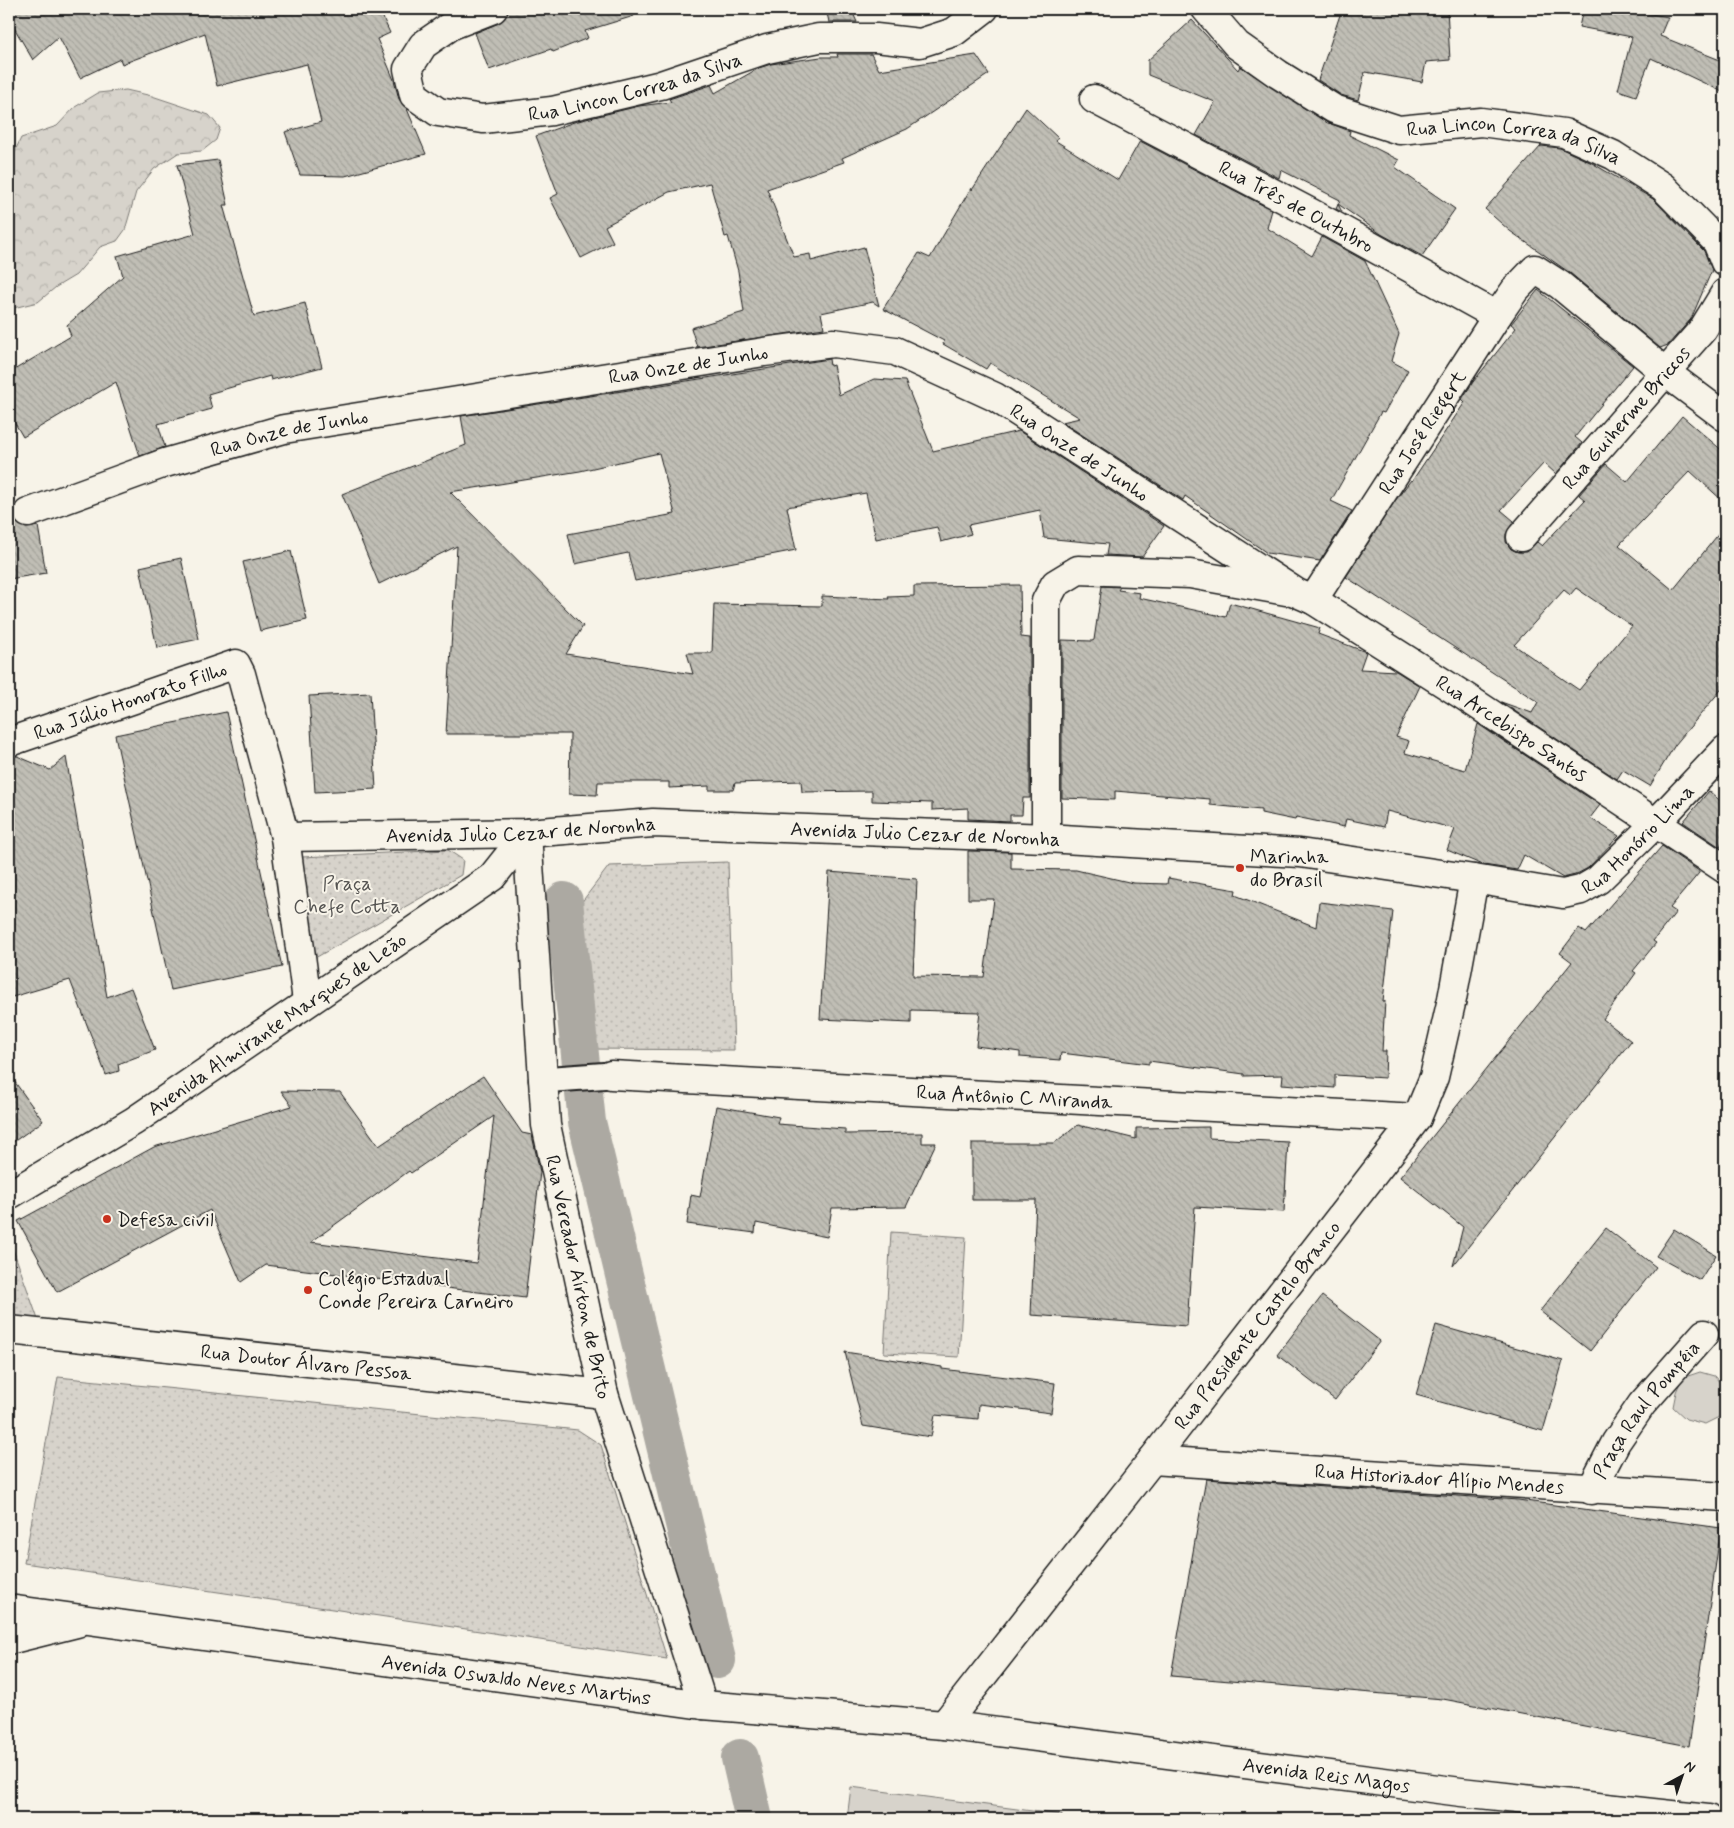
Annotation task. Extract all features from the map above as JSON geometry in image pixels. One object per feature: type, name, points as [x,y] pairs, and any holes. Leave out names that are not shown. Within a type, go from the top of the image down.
[{"type":"street","name":"Rua Lincon Correa da Silva","points":[[493,9],[452,25],[423,45],[408,68],[414,95],[438,112],[483,119],[552,111],[660,85],[767,49],[819,38],[876,38],[920,43],[954,32],[984,9]]},
{"type":"street","name":"Rua Lincon Correa da Silva","points":[[1206,9],[1237,45],[1278,74],[1334,109],[1399,130],[1481,122],[1564,133],[1613,155],[1663,187],[1717,242],[1725,262]]},
{"type":"street","name":"Rua Três de Outubro","points":[[1094,99],[1311,213],[1497,316]]},
{"type":"street","name":"Rua José Riegert","points":[[1305,596],[1515,290],[1536,268],[1560,285],[1665,372]]},
{"type":"street","name":"Rua Guiherme Briccos","points":[[1521,537],[1703,329],[1725,292]]},
{"type":"street","name":"Rua Onze de Junho","points":[[28,513],[165,463],[284,429],[764,352],[833,344],[895,351],[995,397],[1305,596]]},
{"type":"street","points":[[1665,372],[1725,417]]},
{"type":"street","points":[[1046,838],[1046,601],[1055,584],[1078,570],[1190,574],[1305,596]]},
{"type":"street","name":"Rua Arcebispo Santos","points":[[1305,596],[1464,696],[1725,870]]},
{"type":"street","name":"Rua Júlio Honorato Filho","points":[[9,742],[236,664],[241,674],[285,837],[307,1001]]},
{"type":"street","name":"Rua Honório Lima","points":[[1563,894],[1581,890],[1598,880],[1655,824],[1725,750]]},
{"type":"street","name":"Avenida Julio Cezar de Noronha","points":[[285,837],[527,833],[653,823],[1046,838],[1300,853],[1563,894]]},
{"type":"street","name":"Avenida Almirante Marques de Leão","points":[[9,1195],[134,1121],[307,1001],[492,877],[527,833]]},
{"type":"street","name":"Rua Vereador Aírton de Brito","points":[[527,833],[546,1125],[604,1394],[703,1705]]},
{"type":"street","name":"Rua Presidente Castelo Branco","points":[[944,1725],[1417,1118],[1434,1077],[1452,1000],[1474,880]]},
{"type":"street","points":[[542,1080],[612,1075]]},
{"type":"street","name":"Rua Antônio C Miranda","points":[[612,1075],[1417,1118]]},
{"type":"street","name":"Rua Doutor Álvaro Pessoa","points":[[9,1330],[604,1394]]},
{"type":"street","name":"Praça Raul Pompéia","points":[[1590,1490],[1616,1442],[1642,1404],[1704,1334]]},
{"type":"street","name":"Rua Historiador Alípio Mendes","points":[[1152,1460],[1590,1490],[1725,1497]]},
{"type":"street","name":"Avenida Oswaldo Neves Martins","points":[[9,1609],[703,1705],[944,1725]]},
{"type":"street","name":"Avenida Oswaldo Neves Martins","points":[[9,1640],[90,1620]]},
{"type":"street","name":"Avenida Reis Magos","points":[[944,1725],[1461,1792],[1708,1819]]},
{"type":"green space","points":[[126,90],[152,96],[209,115],[220,128],[216,140],[202,151],[178,153],[154,169],[136,192],[125,230],[117,241],[100,247],[76,275],[56,287],[38,302],[9,309],[9,164],[21,138],[57,126],[75,107],[98,93]]},
{"type":"green space","name":"Praça Chefe Cotta","points":[[448,850],[463,860],[461,875],[315,958],[302,857]]},
{"type":"green space","points":[[728,862],[734,1050],[589,1049],[581,903],[609,866]]},
{"type":"green space","points":[[891,1232],[966,1237],[959,1357],[884,1353]]},
{"type":"green space","points":[[9,1238],[40,1325],[9,1322]]},
{"type":"green space","points":[[1700,1372],[1714,1376],[1725,1388],[1719,1417],[1705,1424],[1686,1419],[1673,1407],[1676,1392],[1682,1378]]},
{"type":"green space","points":[[58,1377],[578,1430],[601,1445],[667,1659],[24,1563]]},
{"type":"green space","points":[[851,1787],[1062,1815],[1061,1819],[847,1819]]},
{"type":"building","points":[[9,9],[379,9],[390,33],[377,39],[394,80],[399,99],[407,109],[426,154],[345,176],[300,175],[285,132],[321,122],[307,64],[217,86],[205,33],[122,64],[120,59],[80,78],[59,37],[33,60],[9,19]]},
{"type":"building","points":[[508,9],[632,9],[634,16],[585,31],[588,38],[553,52],[551,49],[489,70],[475,33],[499,23],[505,18]]},
{"type":"building","points":[[826,9],[851,9],[857,22],[829,22]]},
{"type":"building","points":[[1342,9],[1447,9],[1450,60],[1426,62],[1422,82],[1365,72],[1358,100],[1341,95],[1318,80]]},
{"type":"building","points":[[1583,9],[1623,9],[1668,17],[1660,36],[1725,62],[1725,93],[1651,58],[1636,96],[1618,90],[1632,37],[1579,27]]},
{"type":"building","points":[[1192,20],[1238,70],[1240,66],[1326,122],[1350,131],[1349,135],[1399,160],[1395,167],[1455,209],[1422,256],[1381,234],[1338,204],[1340,200],[1281,170],[1279,178],[1196,135],[1215,102],[1148,75],[1148,60]]},
{"type":"building","points":[[837,54],[871,54],[879,70],[976,55],[989,74],[907,129],[842,158],[844,162],[767,189],[794,257],[810,254],[811,261],[864,247],[879,306],[873,302],[821,313],[824,328],[697,347],[691,328],[744,312],[738,271],[728,236],[725,237],[710,183],[669,192],[605,226],[613,242],[581,258],[550,198],[558,194],[536,136],[574,122],[639,106],[671,102],[669,99],[711,85],[715,93],[759,68],[771,64],[821,57],[838,57]]},
{"type":"building","points":[[1026,108],[1058,138],[1056,141],[1118,180],[1140,141],[1272,210],[1267,228],[1312,256],[1322,237],[1365,261],[1399,334],[1391,361],[1408,370],[1384,413],[1381,412],[1331,501],[1352,511],[1320,561],[1267,553],[1185,496],[1183,500],[1062,422],[1080,418],[990,363],[986,369],[943,344],[944,341],[883,309],[919,253],[930,258],[971,188],[972,190]]},
{"type":"building","points":[[1541,146],[1560,148],[1592,163],[1653,199],[1704,251],[1712,270],[1691,319],[1668,345],[1660,348],[1570,273],[1510,231],[1485,209]]},
{"type":"building","points":[[218,160],[228,205],[223,205],[254,316],[305,303],[322,367],[271,380],[270,376],[208,394],[212,409],[158,424],[165,447],[140,456],[116,382],[23,437],[9,413],[9,373],[71,336],[67,325],[123,276],[117,256],[195,234],[177,165]]},
{"type":"building","points":[[1338,204],[1342,212],[1336,209]]},
{"type":"building","points":[[1538,290],[1633,366],[1575,437],[1582,443],[1556,474],[1544,463],[1501,510],[1514,521],[1506,534],[1506,542],[1511,549],[1518,552],[1526,552],[1537,542],[1542,546],[1585,500],[1579,495],[1606,464],[1627,482],[1682,416],[1725,453],[1725,503],[1690,471],[1619,545],[1673,590],[1725,526],[1725,685],[1675,745],[1650,786],[1623,770],[1617,779],[1501,702],[1532,713],[1538,702],[1346,577],[1395,501],[1412,481],[1465,402],[1462,399],[1473,382],[1516,328],[1511,324]],"holes":[[[1576,588],[1632,626],[1579,690],[1514,645],[1564,590],[1570,595]]]},
{"type":"building","points":[[829,359],[830,366],[833,365],[839,395],[874,379],[905,381],[933,451],[1019,431],[1164,526],[1142,557],[1106,555],[1108,544],[1044,538],[1040,510],[968,525],[971,534],[941,542],[937,527],[876,539],[866,493],[787,507],[796,550],[635,581],[628,553],[575,564],[568,534],[675,514],[659,453],[580,471],[450,492],[583,626],[566,654],[693,674],[687,653],[712,653],[714,604],[822,606],[822,596],[889,599],[888,597],[914,596],[914,586],[1020,585],[1021,637],[1030,638],[1030,798],[1023,798],[1022,815],[1010,815],[1010,821],[968,819],[968,808],[932,810],[932,803],[872,801],[872,791],[802,792],[801,781],[735,783],[733,790],[709,790],[709,786],[669,788],[669,782],[598,782],[597,795],[569,794],[570,734],[446,734],[457,546],[379,584],[342,494],[466,445],[461,416]]},
{"type":"building","points":[[16,522],[26,528],[38,526],[46,573],[9,579],[9,523]]},
{"type":"building","points":[[291,551],[307,620],[260,631],[243,562]]},
{"type":"building","points":[[181,558],[199,639],[157,648],[140,567]]},
{"type":"building","points":[[1102,586],[1120,587],[1118,590],[1140,593],[1139,598],[1226,617],[1230,603],[1320,628],[1318,634],[1366,652],[1360,669],[1396,671],[1420,686],[1396,737],[1409,741],[1405,753],[1465,770],[1478,724],[1600,805],[1590,818],[1619,836],[1588,868],[1575,875],[1563,878],[1524,855],[1517,870],[1483,865],[1447,850],[1455,829],[1387,811],[1384,827],[1346,819],[1344,827],[1296,817],[1295,820],[1261,813],[1261,810],[1210,805],[1210,799],[1115,791],[1115,800],[1062,798],[1062,640],[1094,640]]},
{"type":"building","points":[[370,693],[376,789],[315,792],[309,696]]},
{"type":"building","points":[[226,712],[282,967],[171,990],[115,735]]},
{"type":"building","points":[[17,756],[50,770],[66,757],[107,997],[131,988],[155,1050],[118,1064],[119,1071],[106,1075],[70,980],[9,998],[9,757]]},
{"type":"building","points":[[1709,791],[1725,805],[1725,840],[1720,847],[1683,822]]},
{"type":"building","points":[[1662,846],[1699,871],[1699,873],[1670,908],[1676,912],[1653,941],[1656,943],[1633,971],[1636,973],[1603,1019],[1631,1041],[1453,1266],[1463,1227],[1400,1177],[1572,962],[1560,953],[1579,928],[1586,933]]},
{"type":"building","points":[[968,851],[1011,852],[1011,869],[1076,870],[1133,883],[1167,884],[1168,878],[1236,890],[1235,895],[1316,927],[1319,902],[1393,911],[1383,1001],[1385,1001],[1382,1051],[1386,1051],[1385,1078],[1335,1075],[1335,1088],[1282,1084],[1283,1075],[1244,1076],[1244,1074],[1149,1061],[1149,1064],[1061,1053],[1060,1060],[1020,1057],[1020,1052],[976,1046],[980,1012],[911,1010],[911,1023],[820,1019],[829,872],[917,879],[913,976],[984,977],[994,899],[968,899]]},
{"type":"building","points":[[9,1074],[43,1121],[9,1145]]},
{"type":"building","points":[[483,1076],[522,1133],[532,1135],[540,1172],[525,1298],[266,1265],[241,1282],[210,1210],[57,1292],[18,1221],[154,1147],[292,1106],[281,1091],[340,1092],[379,1146]],"holes":[[[494,1116],[477,1263],[311,1242],[409,1171],[411,1173]]]},
{"type":"building","points":[[716,1106],[779,1117],[777,1124],[845,1129],[845,1134],[922,1133],[922,1143],[936,1143],[906,1207],[832,1208],[827,1237],[756,1223],[755,1233],[687,1224],[691,1195],[700,1197]]},
{"type":"building","points":[[1078,1125],[1136,1139],[1136,1128],[1209,1127],[1209,1138],[1288,1142],[1284,1212],[1195,1207],[1187,1326],[1031,1315],[1036,1200],[972,1200],[972,1143],[1054,1143]]},
{"type":"building","points":[[1606,1228],[1656,1267],[1590,1351],[1540,1311]]},
{"type":"building","points":[[1674,1229],[1716,1255],[1700,1280],[1656,1256]]},
{"type":"building","points":[[1322,1296],[1380,1341],[1335,1400],[1277,1355]]},
{"type":"building","points":[[1436,1325],[1563,1361],[1543,1431],[1416,1395]]},
{"type":"building","points":[[845,1352],[942,1367],[942,1369],[1055,1383],[1051,1413],[979,1404],[978,1419],[935,1415],[931,1437],[863,1426]]},
{"type":"building","points":[[1206,1479],[1518,1500],[1721,1528],[1689,1746],[1443,1699],[1171,1676]]},
{"type":"waterway","points":[[564,901],[587,1122],[717,1660]]},
{"type":"waterway","points":[[740,1758],[754,1819]]},
{"type":"place","name":"Marinha do Brasil","points":[[1240,868]]},
{"type":"place","name":"Defesa civil","points":[[107,1219]]},
{"type":"place","name":"Colégio Estadual Conde Pereira Carneiro","points":[[308,1290]]}]
